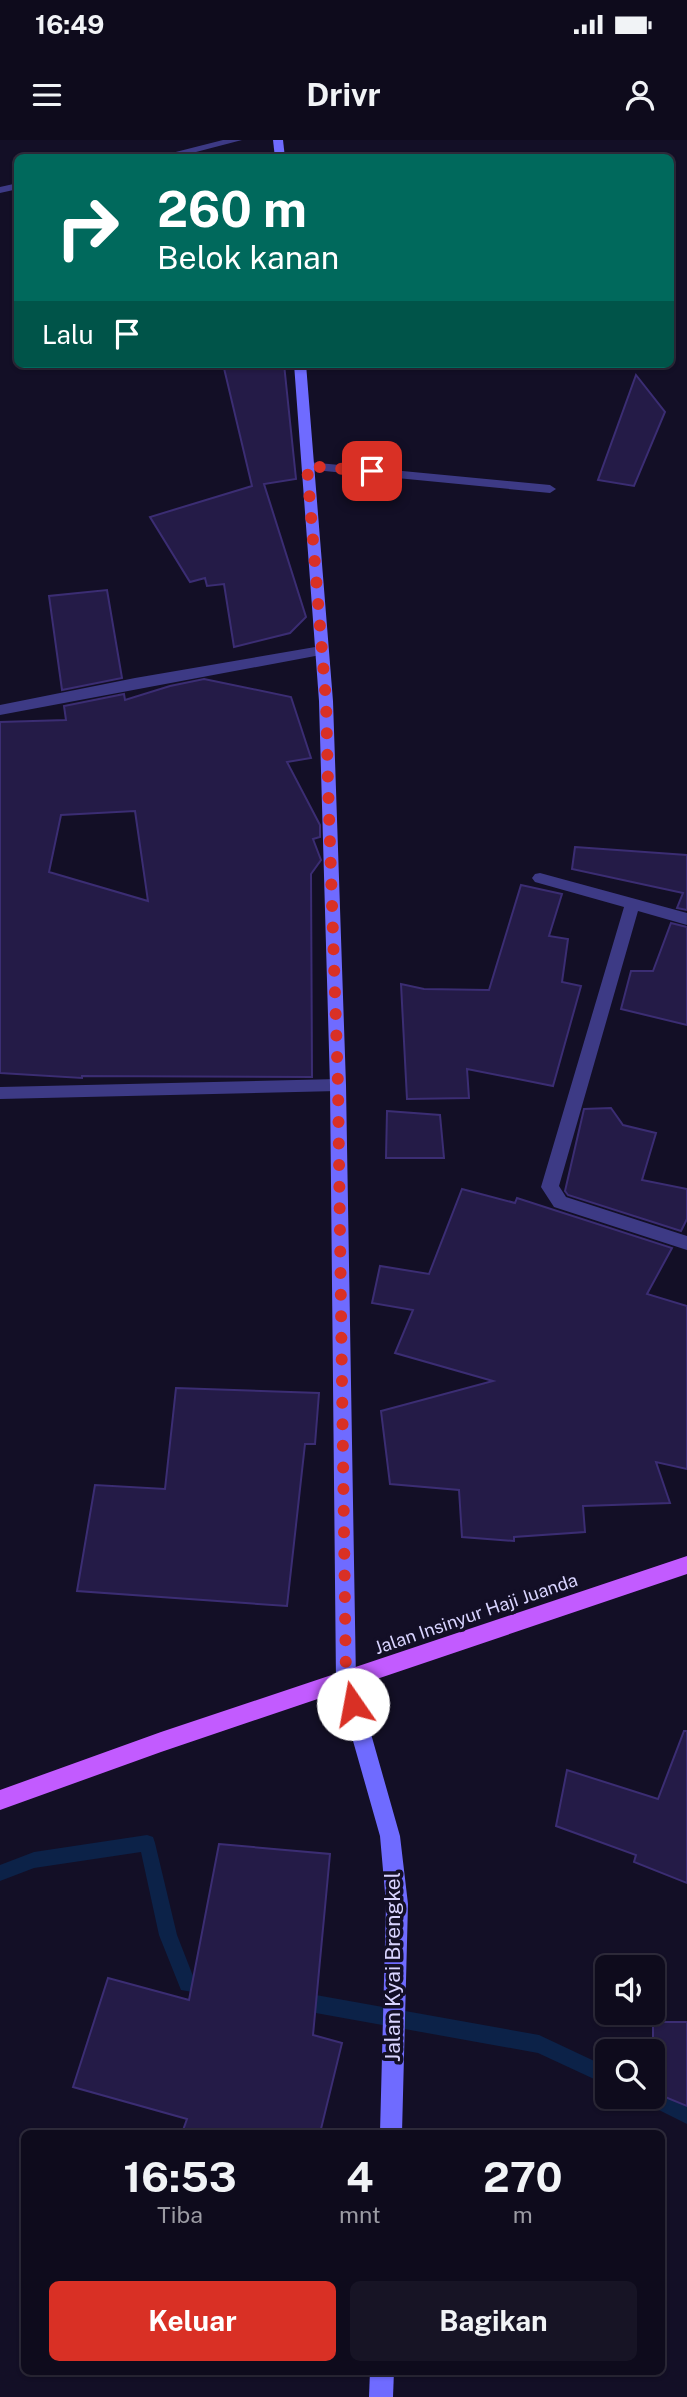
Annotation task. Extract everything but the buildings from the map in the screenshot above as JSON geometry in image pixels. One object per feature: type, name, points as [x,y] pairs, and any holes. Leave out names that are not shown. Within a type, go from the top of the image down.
[{"type":"main road","name":"Jalan Insinyur Haji Juanda","points":[[0,1800],[687,1565]]},
{"type":"street","points":[[175,154],[237,140]]},
{"type":"street","name":"Jalan Kyai Brengkel","points":[[300,368],[326,701],[338,1085],[346,1681],[390,1836],[397,1904],[391,2130]]},
{"type":"street","points":[[307,466],[550,489]]},
{"type":"street","points":[[0,710],[135,683],[321,651]]},
{"type":"street","points":[[540,878],[687,919]]},
{"type":"street","points":[[632,905],[550,1187],[560,1202],[687,1243]]},
{"type":"street","points":[[0,1093],[338,1085]]},
{"type":"street","points":[[381,2397],[382,2375]]},
{"type":"waterway","points":[[0,1873],[34,1860],[147,1843],[168,1935],[187,1984],[210,1986]]},
{"type":"waterway","points":[[299,2001],[539,2044],[595,2070]]},
{"type":"waterway","points":[[665,2104],[687,2115]]},
{"type":"route","points":[[353,1704],[346,1681],[338,1085],[326,701],[307,466],[372,471]]}]
